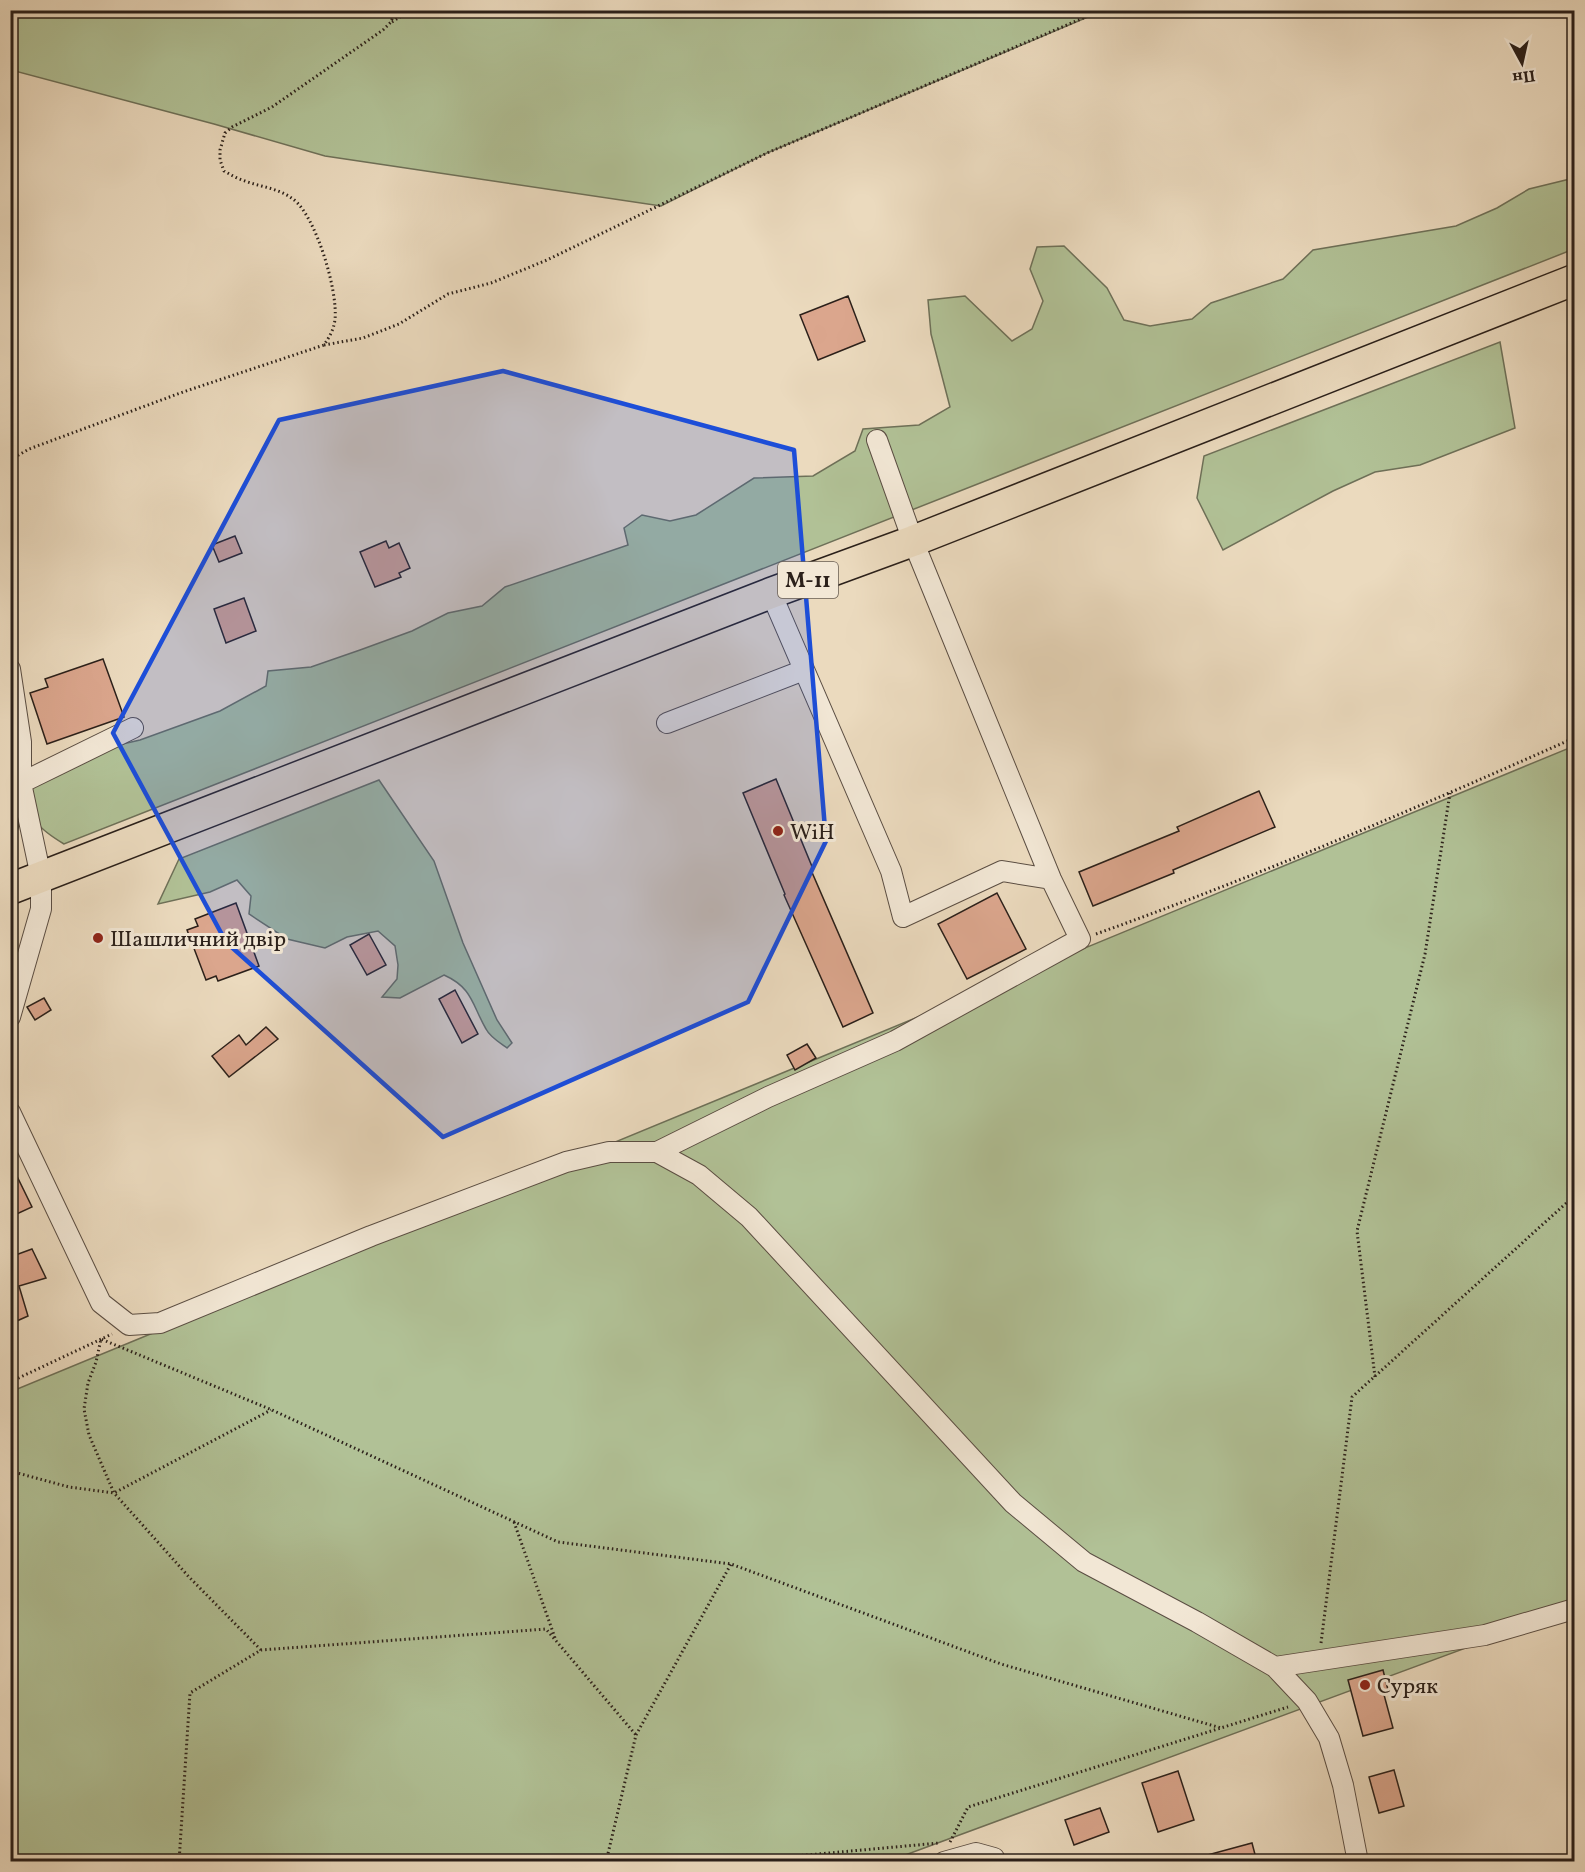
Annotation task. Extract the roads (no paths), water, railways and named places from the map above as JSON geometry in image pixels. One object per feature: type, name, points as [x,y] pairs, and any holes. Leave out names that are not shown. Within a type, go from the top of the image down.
[{"type":"highway","name":"М-11","points":[[10,889],[771,593],[913,541],[1575,280]]},
{"type":"street","points":[[10,1112],[101,1303],[129,1325],[160,1323],[371,1236],[566,1162],[609,1152],[657,1152],[768,1097],[895,1041],[1080,939],[1051,879],[913,541],[877,440]]},
{"type":"street","points":[[771,593],[891,872],[903,917],[1002,871],[1051,879]]},
{"type":"street","points":[[10,669],[21,742],[16,784],[41,877],[41,909],[17,978],[10,1017]]},
{"type":"street","points":[[667,723],[804,670]]},
{"type":"street","points":[[16,784],[133,728]]},
{"type":"street","points":[[657,1152],[699,1175],[748,1217],[1013,1503],[1075,1555],[1275,1667],[1307,1701],[1329,1738],[1343,1785],[1358,1862]]},
{"type":"street","points":[[1275,1667],[1485,1635],[1575,1609]]},
{"type":"street","points":[[944,1857],[976,1853],[994,1858],[994,1862]]},
{"type":"place","name":"WiH","points":[[778,831]]},
{"type":"place","name":"Шашличний двір","points":[[98,938]]},
{"type":"place","name":"Суряк","points":[[1365,1685]]}]
